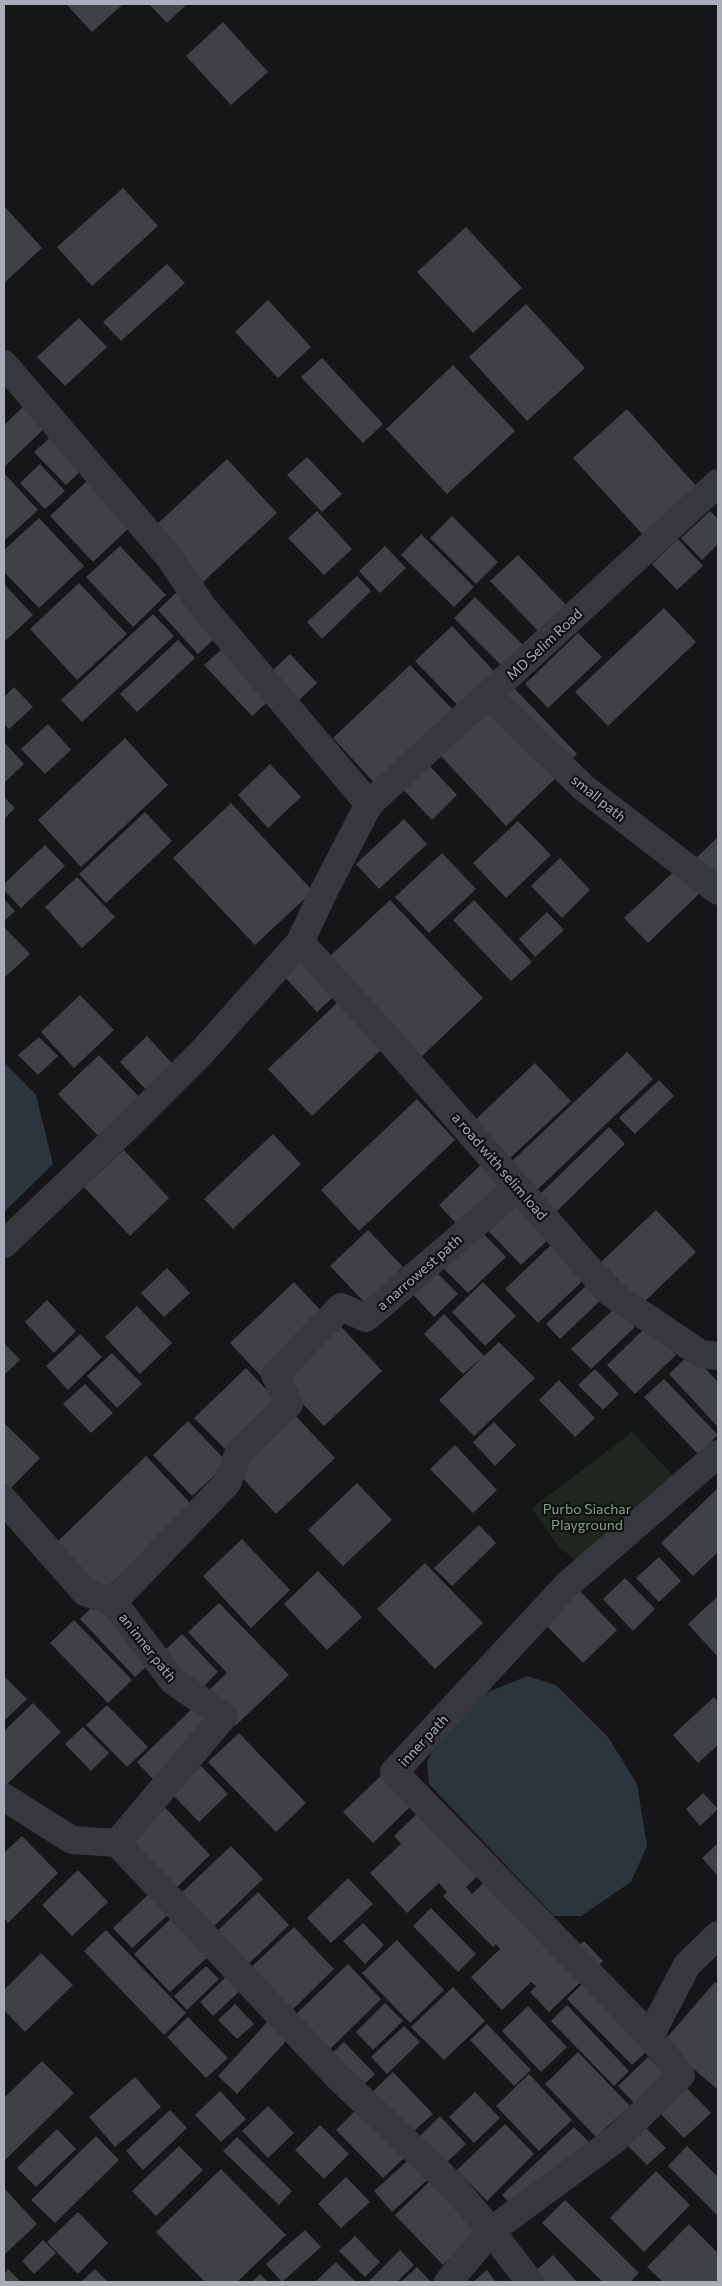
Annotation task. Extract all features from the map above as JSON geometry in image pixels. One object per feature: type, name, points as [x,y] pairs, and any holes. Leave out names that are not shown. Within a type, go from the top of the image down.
[{"type":"street","points":[[4,364],[170,558],[202,606],[369,804],[300,942],[203,1051],[126,1128],[4,1244]]},
{"type":"street","name":"MD Selim Road","points":[[369,804],[718,483]]},
{"type":"street","name":"small path","points":[[488,695],[584,788],[718,891]]},
{"type":"street","name":"a road with selim load","points":[[300,942],[390,1041],[609,1292],[702,1354],[718,1356]]},
{"type":"street","name":"a narrowest path","points":[[113,1602],[227,1484],[239,1452],[289,1404],[275,1375],[341,1307],[366,1318],[518,1187]]},
{"type":"street","name":"inner path","points":[[650,2036],[394,1772],[567,1585],[718,1454]]},
{"type":"street","name":"an inner path","points":[[4,1500],[85,1592],[113,1602],[172,1681],[224,1716],[118,1844]]},
{"type":"street","points":[[4,1797],[72,1840],[118,1844],[336,2076],[455,2188],[491,2230],[530,2282]]},
{"type":"street","points":[[448,2282],[491,2230],[616,2138],[681,2075],[650,2036],[687,1966],[718,1935]]},
{"type":"green space","name":"Purbo Siachar Playground","points":[[632,1432],[681,1484],[587,1569],[559,1547],[532,1508]]},
{"type":"shaded area","points":[[4,1062],[36,1095],[53,1164],[4,1212]]},
{"type":"shaded area","points":[[527,1676],[556,1685],[608,1737],[637,1784],[647,1846],[631,1882],[581,1916],[554,1916],[429,1784],[427,1762],[438,1739],[486,1693]]},
{"type":"building","points":[[66,4],[123,4],[92,32]]},
{"type":"building","points":[[149,4],[187,4],[167,23]]},
{"type":"building","points":[[223,22],[268,72],[231,105],[186,56]]},
{"type":"building","points":[[123,188],[158,226],[92,286],[57,247]]},
{"type":"building","points":[[4,206],[42,248],[4,283]]},
{"type":"building","points":[[466,227],[522,288],[473,333],[417,272]]},
{"type":"building","points":[[167,264],[185,283],[121,341],[103,322]]},
{"type":"building","points":[[268,300],[311,347],[278,378],[235,332]]},
{"type":"building","points":[[526,304],[585,368],[527,421],[469,357]]},
{"type":"building","points":[[79,318],[107,347],[65,386],[37,357]]},
{"type":"building","points":[[322,358],[383,424],[363,443],[301,377]]},
{"type":"building","points":[[453,365],[515,431],[447,494],[386,429]]},
{"type":"building","points":[[25,405],[46,427],[4,467],[4,425]]},
{"type":"building","points":[[627,409],[699,489],[645,537],[573,458]]},
{"type":"building","points":[[53,435],[84,468],[66,485],[34,452]]},
{"type":"building","points":[[307,457],[342,494],[322,512],[287,475]]},
{"type":"building","points":[[227,459],[277,513],[203,582],[153,528]]},
{"type":"building","points":[[40,464],[65,491],[45,509],[20,483]]},
{"type":"building","points":[[4,473],[38,510],[4,541]]},
{"type":"building","points":[[87,481],[130,527],[93,562],[50,516]]},
{"type":"building","points":[[317,511],[352,549],[324,575],[288,538]]},
{"type":"building","points":[[710,511],[718,519],[718,544],[702,560],[681,538]]},
{"type":"building","points":[[452,516],[498,562],[476,584],[430,538]]},
{"type":"building","points":[[39,518],[84,566],[39,608],[4,572],[4,550]]},
{"type":"building","points":[[421,534],[474,587],[454,607],[401,555]]},
{"type":"building","points":[[678,539],[703,566],[677,590],[652,564]]},
{"type":"building","points":[[120,546],[166,595],[133,627],[86,577]]},
{"type":"building","points":[[385,546],[406,568],[380,593],[359,571]]},
{"type":"building","points":[[518,555],[573,612],[545,638],[490,581]]},
{"type":"building","points":[[357,576],[371,591],[322,639],[307,622]]},
{"type":"building","points":[[79,583],[127,634],[77,680],[30,629]]},
{"type":"building","points":[[4,584],[33,615],[4,642]]},
{"type":"building","points":[[177,592],[218,635],[198,654],[158,610]]},
{"type":"building","points":[[475,597],[532,654],[511,675],[454,618]]},
{"type":"building","points":[[664,608],[696,642],[608,726],[575,692]]},
{"type":"building","points":[[153,614],[174,636],[82,722],[61,700]]},
{"type":"building","points":[[452,626],[505,683],[469,717],[415,661]]},
{"type":"building","points":[[578,633],[602,657],[548,708],[525,684]]},
{"type":"building","points":[[178,640],[195,658],[137,712],[120,694]]},
{"type":"building","points":[[224,647],[272,698],[252,716],[204,665]]},
{"type":"building","points":[[290,654],[317,683],[296,703],[269,674]]},
{"type":"building","points":[[410,665],[459,716],[381,790],[333,738]]},
{"type":"building","points":[[14,687],[33,707],[9,729],[4,724],[4,697]]},
{"type":"building","points":[[513,687],[577,754],[563,767],[499,700]]},
{"type":"building","points":[[494,704],[560,774],[506,826],[440,755]]},
{"type":"building","points":[[48,724],[71,750],[45,774],[21,749]]},
{"type":"building","points":[[125,738],[168,785],[81,867],[38,820]]},
{"type":"building","points":[[4,742],[24,764],[4,783]]},
{"type":"building","points":[[426,762],[457,795],[432,820],[400,786]]},
{"type":"building","points":[[270,764],[301,797],[268,828],[238,795]]},
{"type":"building","points":[[4,797],[15,808],[4,819]]},
{"type":"building","points":[[231,803],[313,891],[255,945],[173,858]]},
{"type":"building","points":[[145,812],[172,841],[106,903],[79,874]]},
{"type":"building","points":[[404,819],[427,844],[379,889],[356,864]]},
{"type":"building","points":[[518,821],[551,855],[506,898],[473,863]]},
{"type":"building","points":[[718,837],[718,879],[694,860]]},
{"type":"building","points":[[45,845],[65,866],[21,908],[4,890],[4,884]]},
{"type":"building","points":[[442,853],[476,889],[429,933],[395,897]]},
{"type":"building","points":[[560,858],[590,890],[562,918],[531,886]]},
{"type":"building","points":[[682,864],[705,888],[648,943],[624,918]]},
{"type":"building","points":[[77,877],[115,917],[82,948],[45,907]]},
{"type":"building","points":[[4,899],[15,911],[4,921]]},
{"type":"building","points":[[390,900],[483,998],[420,1058],[327,959]]},
{"type":"building","points":[[474,900],[532,962],[511,981],[453,920]]},
{"type":"building","points":[[547,912],[564,930],[535,957],[519,939]]},
{"type":"building","points":[[4,927],[30,954],[4,978]]},
{"type":"building","points":[[305,951],[341,990],[317,1012],[282,974]]},
{"type":"building","points":[[80,995],[114,1030],[74,1068],[41,1032]]},
{"type":"building","points":[[340,1000],[384,1047],[312,1116],[268,1069]]},
{"type":"building","points":[[147,1036],[178,1070],[151,1095],[120,1062]]},
{"type":"building","points":[[39,1037],[58,1056],[38,1075],[18,1055]]},
{"type":"building","points":[[627,1052],[653,1079],[535,1192],[509,1164]]},
{"type":"building","points":[[99,1055],[142,1100],[101,1139],[58,1094]]},
{"type":"building","points":[[535,1063],[571,1101],[507,1161],[471,1124]]},
{"type":"building","points":[[659,1080],[674,1096],[635,1134],[619,1118]]},
{"type":"building","points":[[417,1099],[455,1140],[359,1231],[321,1190]]},
{"type":"building","points":[[609,1127],[625,1144],[555,1213],[538,1196]]},
{"type":"building","points":[[273,1134],[301,1164],[233,1229],[204,1199]]},
{"type":"building","points":[[124,1150],[169,1198],[130,1236],[84,1187]]},
{"type":"building","points":[[486,1160],[515,1190],[467,1235],[439,1205]]},
{"type":"building","points":[[509,1199],[548,1240],[521,1265],[483,1225]]},
{"type":"building","points":[[656,1210],[696,1252],[641,1305],[601,1262]]},
{"type":"building","points":[[479,1229],[506,1257],[468,1293],[441,1266]]},
{"type":"building","points":[[368,1230],[403,1267],[365,1303],[330,1266]]},
{"type":"building","points":[[553,1243],[587,1277],[538,1323],[505,1289]]},
{"type":"building","points":[[167,1268],[190,1293],[164,1317],[141,1293]]},
{"type":"building","points":[[433,1269],[458,1294],[434,1317],[410,1291]]},
{"type":"building","points":[[294,1282],[325,1315],[261,1376],[230,1343]]},
{"type":"building","points":[[483,1282],[516,1316],[485,1346],[452,1312]]},
{"type":"building","points":[[590,1282],[604,1297],[560,1339],[546,1324]]},
{"type":"building","points":[[47,1300],[76,1331],[54,1353],[25,1322]]},
{"type":"building","points":[[137,1306],[172,1343],[140,1374],[105,1337]]},
{"type":"building","points":[[616,1307],[635,1327],[591,1369],[571,1349]]},
{"type":"building","points":[[444,1314],[484,1356],[499,1342],[535,1378],[474,1436],[439,1400],[483,1357],[463,1374],[424,1334]]},
{"type":"building","points":[[334,1319],[382,1371],[324,1426],[275,1375]]},
{"type":"building","points":[[647,1326],[676,1355],[635,1394],[607,1365]]},
{"type":"building","points":[[80,1334],[102,1357],[68,1390],[46,1366]]},
{"type":"building","points":[[4,1343],[20,1360],[4,1375]]},
{"type":"building","points":[[112,1353],[142,1384],[117,1408],[87,1376]]},
{"type":"building","points":[[691,1353],[718,1382],[718,1427],[669,1374]]},
{"type":"building","points":[[246,1368],[277,1401],[226,1450],[194,1418]]},
{"type":"building","points":[[595,1369],[619,1394],[603,1410],[578,1385]]},
{"type":"building","points":[[664,1379],[718,1435],[698,1454],[644,1397]]},
{"type":"building","points":[[559,1380],[595,1418],[575,1437],[539,1400]]},
{"type":"building","points":[[85,1384],[113,1413],[91,1433],[63,1404]]},
{"type":"building","points":[[294,1414],[335,1458],[276,1514],[235,1470]]},
{"type":"building","points":[[188,1421],[228,1463],[192,1496],[153,1455]]},
{"type":"building","points":[[494,1422],[516,1445],[495,1466],[473,1442]]},
{"type":"building","points":[[4,1423],[40,1458],[10,1489],[4,1483]]},
{"type":"building","points":[[455,1445],[497,1490],[473,1513],[430,1469]]},
{"type":"building","points":[[146,1456],[192,1505],[100,1594],[53,1546]]},
{"type":"building","points":[[357,1483],[392,1520],[343,1566],[308,1530]]},
{"type":"building","points":[[718,1488],[718,1552],[693,1576],[661,1543]]},
{"type":"building","points":[[479,1525],[496,1543],[452,1586],[434,1568]]},
{"type":"building","points":[[242,1539],[290,1590],[251,1628],[203,1576]]},
{"type":"building","points":[[659,1557],[681,1581],[659,1602],[636,1578]]},
{"type":"building","points":[[425,1563],[483,1623],[435,1669],[377,1609]]},
{"type":"building","points":[[318,1571],[362,1617],[327,1650],[284,1604]]},
{"type":"building","points":[[625,1578],[655,1609],[633,1631],[603,1599]]},
{"type":"building","points":[[579,1590],[617,1630],[583,1663],[544,1623]]},
{"type":"building","points":[[718,1596],[718,1657],[688,1624]]},
{"type":"building","points":[[97,1602],[153,1660],[135,1677],[80,1619]]},
{"type":"building","points":[[219,1603],[289,1675],[235,1726],[205,1694],[227,1673],[188,1632]]},
{"type":"building","points":[[74,1620],[132,1680],[108,1703],[50,1643]]},
{"type":"building","points":[[182,1634],[218,1672],[198,1692],[161,1654]]},
{"type":"building","points":[[4,1676],[27,1699],[4,1721]]},
{"type":"building","points":[[714,1697],[718,1702],[718,1745],[698,1763],[673,1735]]},
{"type":"building","points":[[33,1703],[61,1732],[4,1787],[4,1731]]},
{"type":"building","points":[[198,1703],[224,1731],[163,1790],[137,1762]]},
{"type":"building","points":[[107,1705],[148,1747],[127,1767],[86,1725]]},
{"type":"building","points":[[83,1727],[109,1753],[91,1771],[65,1744]]},
{"type":"building","points":[[239,1733],[306,1803],[276,1832],[208,1762]]},
{"type":"building","points":[[201,1766],[228,1794],[199,1822],[172,1794]]},
{"type":"building","points":[[385,1772],[414,1803],[373,1843],[343,1812]]},
{"type":"building","points":[[703,1793],[718,1809],[700,1826],[686,1809]]},
{"type":"building","points":[[156,1798],[210,1855],[171,1893],[116,1836]]},
{"type":"building","points":[[428,1803],[488,1866],[466,1887],[472,1894],[497,1870],[574,1950],[584,1941],[603,1961],[549,2012],[530,1992],[536,1986],[531,1982],[502,2010],[471,1977],[500,1949],[496,1944],[493,1947],[443,1896],[447,1892],[439,1883],[407,1913],[370,1873],[401,1844],[394,1836]]},
{"type":"building","points":[[22,1836],[58,1873],[8,1923],[4,1918],[4,1853]]},
{"type":"building","points":[[718,1843],[718,1876],[702,1858]]},
{"type":"building","points":[[231,1846],[263,1879],[209,1931],[176,1898]]},
{"type":"building","points":[[78,1870],[108,1902],[72,1936],[42,1905]]},
{"type":"building","points":[[348,1878],[373,1904],[331,1943],[307,1918]]},
{"type":"building","points":[[153,1890],[173,1910],[132,1948],[113,1928]]},
{"type":"building","points":[[258,1892],[289,1925],[243,1969],[212,1936]]},
{"type":"building","points":[[431,1908],[476,1954],[458,1972],[413,1926]]},
{"type":"building","points":[[176,1914],[213,1952],[170,1992],[134,1954]]},
{"type":"building","points":[[363,1923],[384,1945],[365,1964],[343,1941]]},
{"type":"building","points":[[294,1927],[334,1969],[288,2014],[247,1971]]},
{"type":"building","points":[[106,1930],[186,2013],[164,2035],[84,1951]]},
{"type":"building","points":[[397,1940],[444,1990],[410,2023],[362,1973]]},
{"type":"building","points":[[41,1953],[73,1985],[25,2032],[4,2010],[4,1990]]},
{"type":"building","points":[[348,1964],[381,1999],[326,2053],[292,2018]]},
{"type":"building","points":[[206,1966],[219,1979],[187,2010],[174,1996]]},
{"type":"building","points":[[228,1975],[242,1989],[213,2016],[200,2002]]},
{"type":"building","points":[[715,1982],[718,1984],[718,2090],[663,2042]]},
{"type":"building","points":[[582,1984],[647,2051],[632,2065],[567,1999]]},
{"type":"building","points":[[453,1987],[485,2021],[444,2060],[411,2027]]},
{"type":"building","points":[[385,2003],[403,2021],[373,2050],[356,2032]]},
{"type":"building","points":[[235,2004],[254,2024],[237,2039],[218,2020]]},
{"type":"building","points":[[567,2005],[629,2071],[614,2086],[551,2021]]},
{"type":"building","points":[[528,2006],[567,2047],[541,2072],[502,2031]]},
{"type":"building","points":[[188,2017],[228,2058],[206,2078],[167,2037]]},
{"type":"building","points":[[271,2018],[291,2036],[237,2094],[218,2076]]},
{"type":"building","points":[[487,2024],[531,2070],[514,2086],[470,2040]]},
{"type":"building","points":[[404,2026],[420,2042],[387,2074],[371,2057]]},
{"type":"building","points":[[344,2042],[375,2074],[358,2090],[327,2058]]},
{"type":"building","points":[[578,2052],[630,2106],[596,2137],[545,2084]]},
{"type":"building","points":[[648,2057],[668,2078],[638,2107],[618,2086]]},
{"type":"building","points":[[42,2061],[74,2093],[4,2161],[4,2098]]},
{"type":"building","points":[[393,2072],[433,2114],[407,2137],[368,2096]]},
{"type":"building","points":[[529,2074],[572,2120],[539,2151],[496,2106]]},
{"type":"building","points":[[135,2077],[161,2107],[115,2147],[89,2117]]},
{"type":"building","points":[[680,2081],[711,2113],[684,2138],[654,2107]]},
{"type":"building","points":[[220,2091],[246,2119],[221,2142],[195,2115]]},
{"type":"building","points":[[475,2092],[500,2118],[474,2143],[449,2117]]},
{"type":"building","points":[[268,2106],[294,2133],[268,2158],[242,2131]]},
{"type":"building","points":[[358,2108],[405,2157],[383,2178],[336,2130]]},
{"type":"building","points":[[170,2110],[187,2128],[143,2170],[126,2151]]},
{"type":"building","points":[[440,2116],[466,2144],[441,2168],[415,2141]]},
{"type":"building","points":[[639,2121],[666,2148],[647,2165],[621,2139]]},
{"type":"building","points":[[505,2124],[534,2154],[487,2201],[457,2170]]},
{"type":"building","points":[[320,2125],[349,2154],[324,2179],[295,2150]]},
{"type":"building","points":[[574,2127],[598,2151],[525,2220],[502,2195]]},
{"type":"building","points":[[57,2129],[76,2149],[36,2187],[17,2168]]},
{"type":"building","points":[[96,2136],[119,2160],[55,2223],[31,2200]]},
{"type":"building","points":[[237,2137],[292,2191],[279,2205],[223,2151]]},
{"type":"building","points":[[179,2146],[203,2170],[156,2216],[132,2191]]},
{"type":"building","points":[[687,2146],[718,2177],[718,2216],[668,2166]]},
{"type":"building","points":[[414,2155],[433,2175],[392,2212],[374,2191]]},
{"type":"building","points":[[221,2169],[286,2235],[237,2282],[205,2282],[156,2232]]},
{"type":"building","points":[[656,2171],[690,2205],[644,2252],[610,2218]]},
{"type":"building","points":[[346,2177],[370,2202],[341,2228],[318,2204]]},
{"type":"building","points":[[432,2179],[480,2229],[443,2265],[395,2215]]},
{"type":"building","points":[[4,2188],[37,2224],[4,2255]]},
{"type":"building","points":[[565,2200],[639,2273],[630,2282],[603,2282],[542,2223]]},
{"type":"building","points":[[78,2212],[108,2243],[78,2274],[47,2242]]},
{"type":"building","points":[[689,2224],[718,2253],[718,2282],[663,2282],[647,2267]]},
{"type":"building","points":[[305,2230],[321,2247],[282,2282],[266,2264]]},
{"type":"building","points":[[355,2236],[380,2262],[365,2277],[339,2251]]},
{"type":"building","points":[[43,2240],[56,2253],[34,2274],[22,2261]]},
{"type":"building","points":[[400,2250],[414,2265],[397,2282],[370,2282],[369,2281]]},
{"type":"building","points":[[553,2255],[577,2282],[539,2282],[532,2274]]},
{"type":"building","points":[[336,2262],[356,2282],[315,2282]]},
{"type":"building","points":[[417,2267],[431,2282],[401,2282]]},
{"type":"building","points":[[8,2269],[21,2282],[4,2282],[4,2274]]},
{"type":"building","points":[[95,2269],[108,2282],[81,2282]]},
{"type":"building","points":[[487,2270],[496,2282],[473,2282]]},
{"type":"building","points":[[260,2274],[268,2282],[252,2282]]}]
